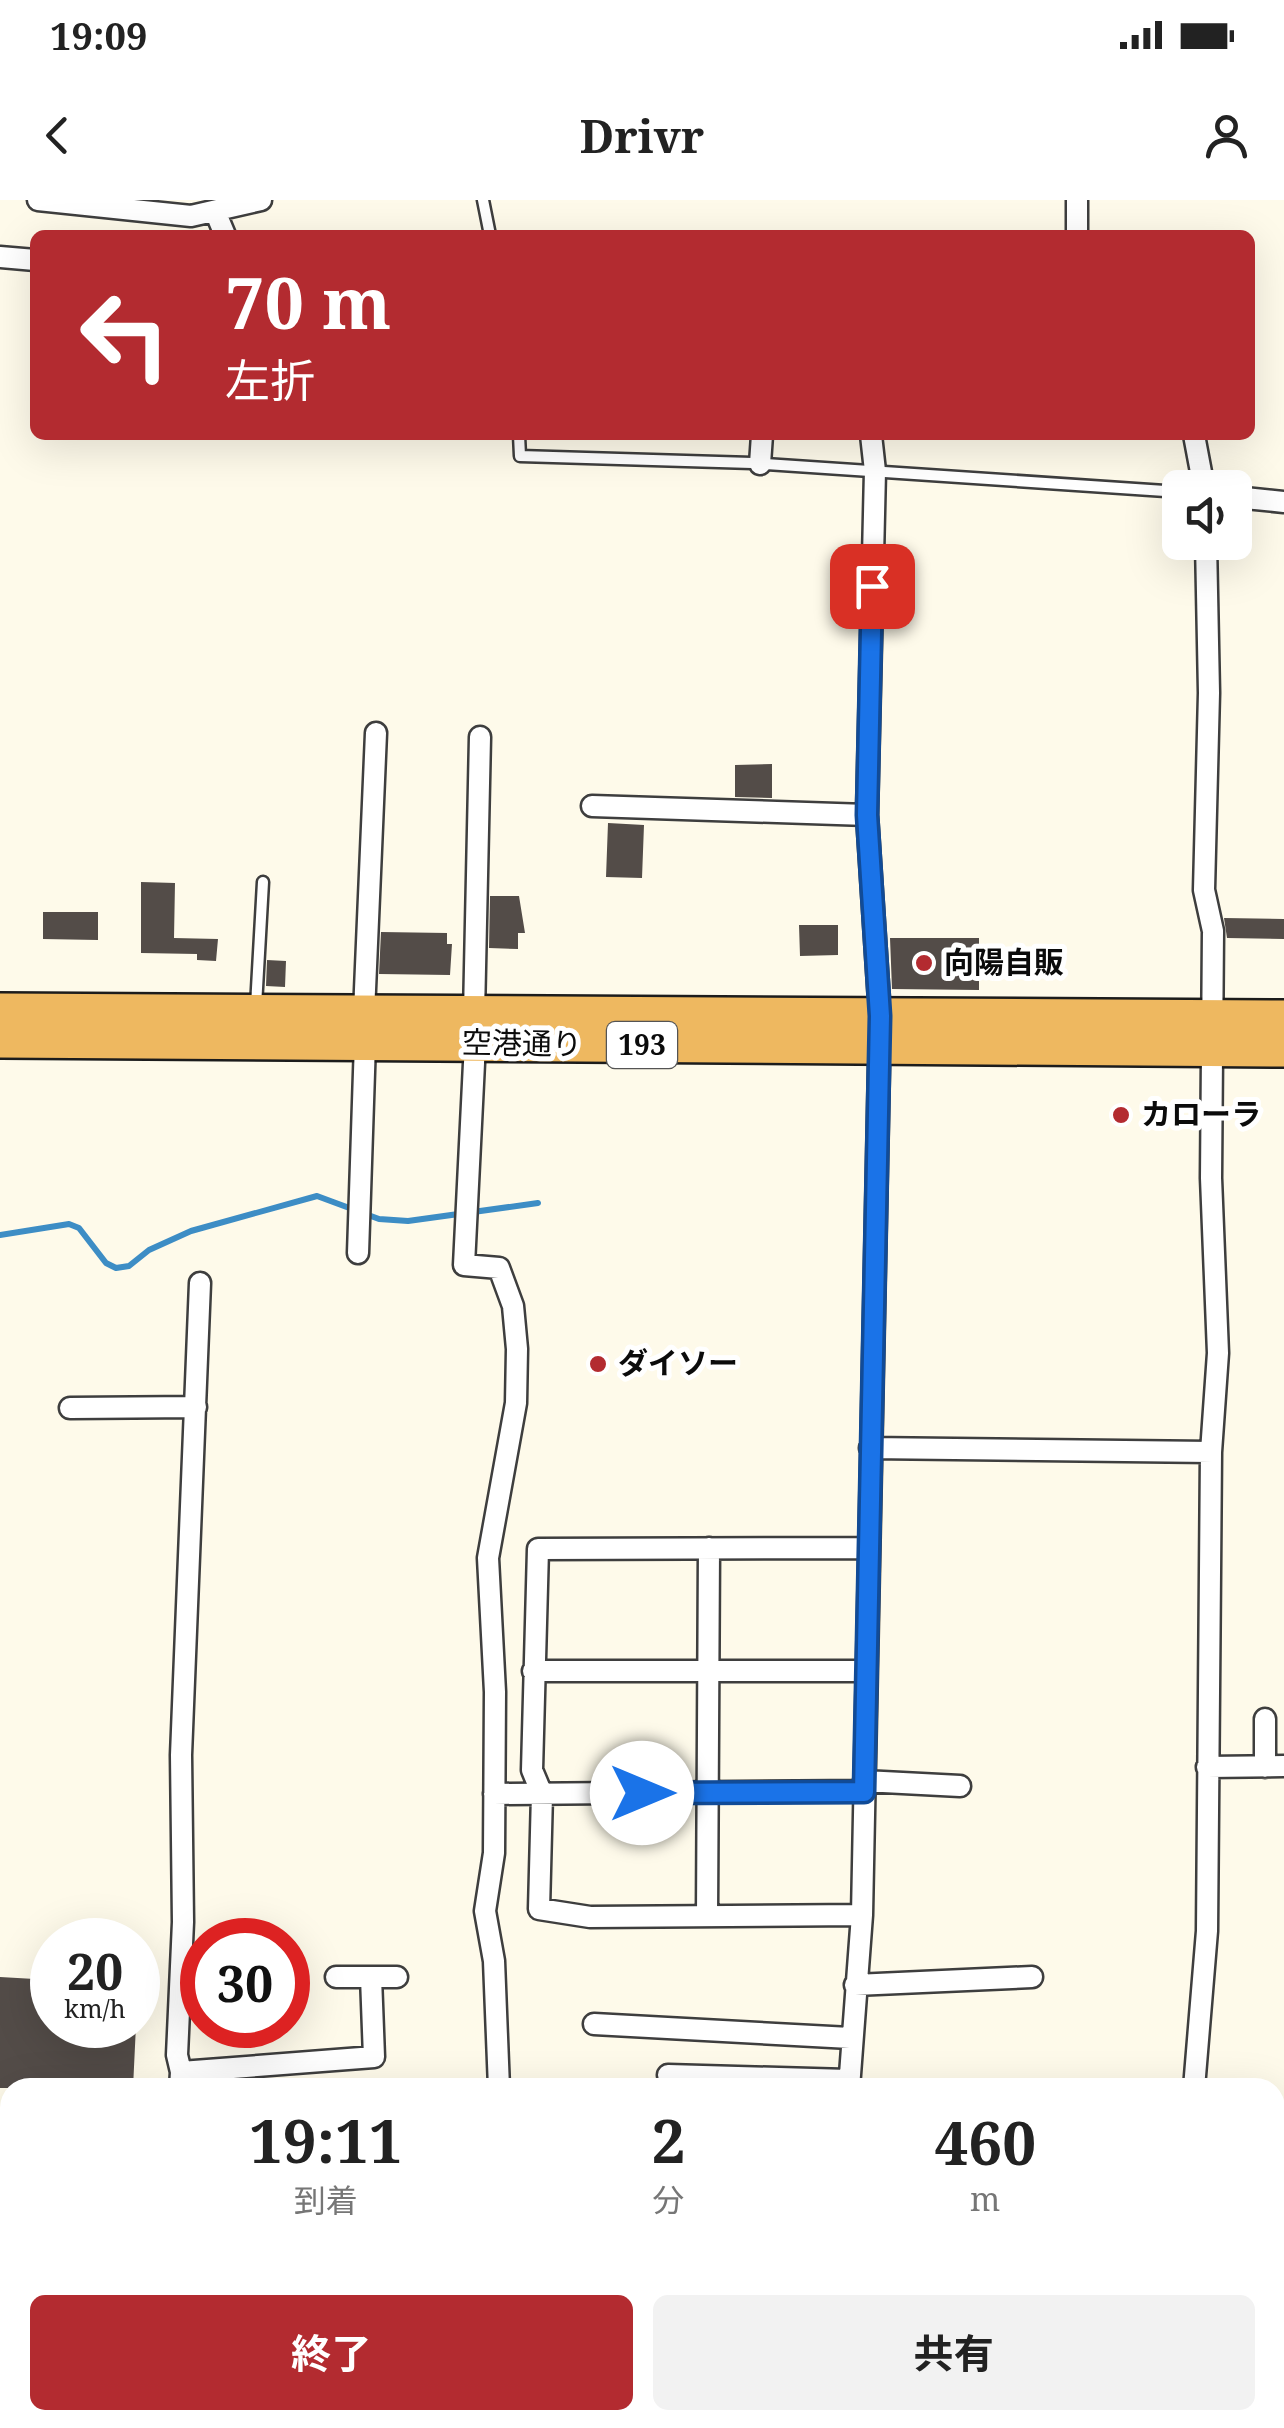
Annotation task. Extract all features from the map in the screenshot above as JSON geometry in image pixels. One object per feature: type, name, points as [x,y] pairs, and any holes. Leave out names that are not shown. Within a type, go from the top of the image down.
[{"type":"highway","name":"空港通り","points":[[0,1011],[256,1012],[365,1028]]},
{"type":"highway","name":"空港通り","points":[[0,1040],[365,1028],[1210,1033],[1284,1018]]},
{"type":"highway","name":"空港通り","points":[[1210,1033],[1284,1049]]},
{"type":"street","points":[[38,200],[215,211],[260,200]]},
{"type":"street","points":[[1077,200],[1077,230]]},
{"type":"street","points":[[215,211],[223,230]]},
{"type":"street","points":[[0,257],[30,260]]},
{"type":"street","points":[[760,464],[762,440]]},
{"type":"street","points":[[848,2078],[862,1914],[880,1032],[867,815],[875,472],[872,440]]},
{"type":"street","points":[[1195,440],[1201,470]]},
{"type":"street","points":[[1252,499],[1284,502]]},
{"type":"street","points":[[1195,2078],[1207,1932],[1211,1452],[1218,1352],[1210,1033],[1213,930],[1204,890],[1209,693],[1206,560]]},
{"type":"street","points":[[358,1253],[376,733]]},
{"type":"street","points":[[480,737],[475,1028],[464,1264],[498,1268],[506,1280],[517,1349],[516,1403],[488,1558],[496,1692],[494,1853],[485,1912],[494,1962],[499,2078]]},
{"type":"street","points":[[592,806],[867,815]]},
{"type":"street","points":[[180,2078],[176,2055],[183,1922],[181,1755],[200,1283]]},
{"type":"street","points":[[70,1408],[196,1407]]},
{"type":"street","points":[[870,1448],[1211,1452]]},
{"type":"street","points":[[707,1916],[709,1548]]},
{"type":"street","points":[[862,1914],[590,1917],[539,1909],[542,1794],[532,1770],[533,1671],[538,1550],[868,1548]]},
{"type":"street","points":[[533,1671],[866,1671]]},
{"type":"street","points":[[1207,1767],[1274,1766],[1265,1720]]},
{"type":"street","points":[[494,1794],[960,1786]]},
{"type":"street","points":[[336,1977],[397,1978]]},
{"type":"street","points":[[855,1985],[1032,1977]]},
{"type":"street","points":[[196,2078],[374,2056],[371,1978]]},
{"type":"street","points":[[594,2024],[850,2038]]},
{"type":"street","points":[[668,2075],[728,2078]]},
{"type":"lane","points":[[483,200],[489,230]]},
{"type":"lane","points":[[519,440],[520,456],[760,464],[1162,491]]},
{"type":"lane","points":[[256,1012],[263,882]]},
{"type":"building","points":[[772,764],[772,798],[735,797],[735,765]]},
{"type":"building","points":[[608,823],[644,825],[642,878],[606,877]]},
{"type":"building","points":[[141,882],[175,883],[174,938],[218,939],[216,961],[197,960],[197,954],[141,953]]},
{"type":"building","points":[[490,896],[519,896],[525,933],[518,933],[518,949],[489,948]]},
{"type":"building","points":[[43,912],[98,912],[98,940],[43,939]]},
{"type":"building","points":[[1224,918],[1284,919],[1284,939],[1227,938]]},
{"type":"building","points":[[799,925],[838,925],[838,955],[800,956]]},
{"type":"building","points":[[381,932],[447,933],[447,944],[452,944],[450,975],[379,974]]},
{"type":"building","points":[[890,938],[979,938],[979,990],[892,989]]},
{"type":"building","points":[[267,960],[286,961],[285,987],[266,986]]},
{"type":"building","points":[[0,1977],[30,1979],[30,2048],[135,2048],[133,2078],[0,2078]]},
{"type":"waterway","points":[[0,1235],[69,1224],[79,1228],[106,1263],[116,1268],[129,1266],[149,1250],[191,1231],[317,1196],[379,1219],[408,1221],[538,1203]]},
{"type":"place","name":"向陽自販","points":[[924,963]]},
{"type":"place","name":"カローラ","points":[[1121,1115]]},
{"type":"place","name":"ダイソー","points":[[598,1364]]},
{"type":"route","points":[[642,1793],[864,1792],[874,1159],[880,1016],[867,815],[872,586]]}]
